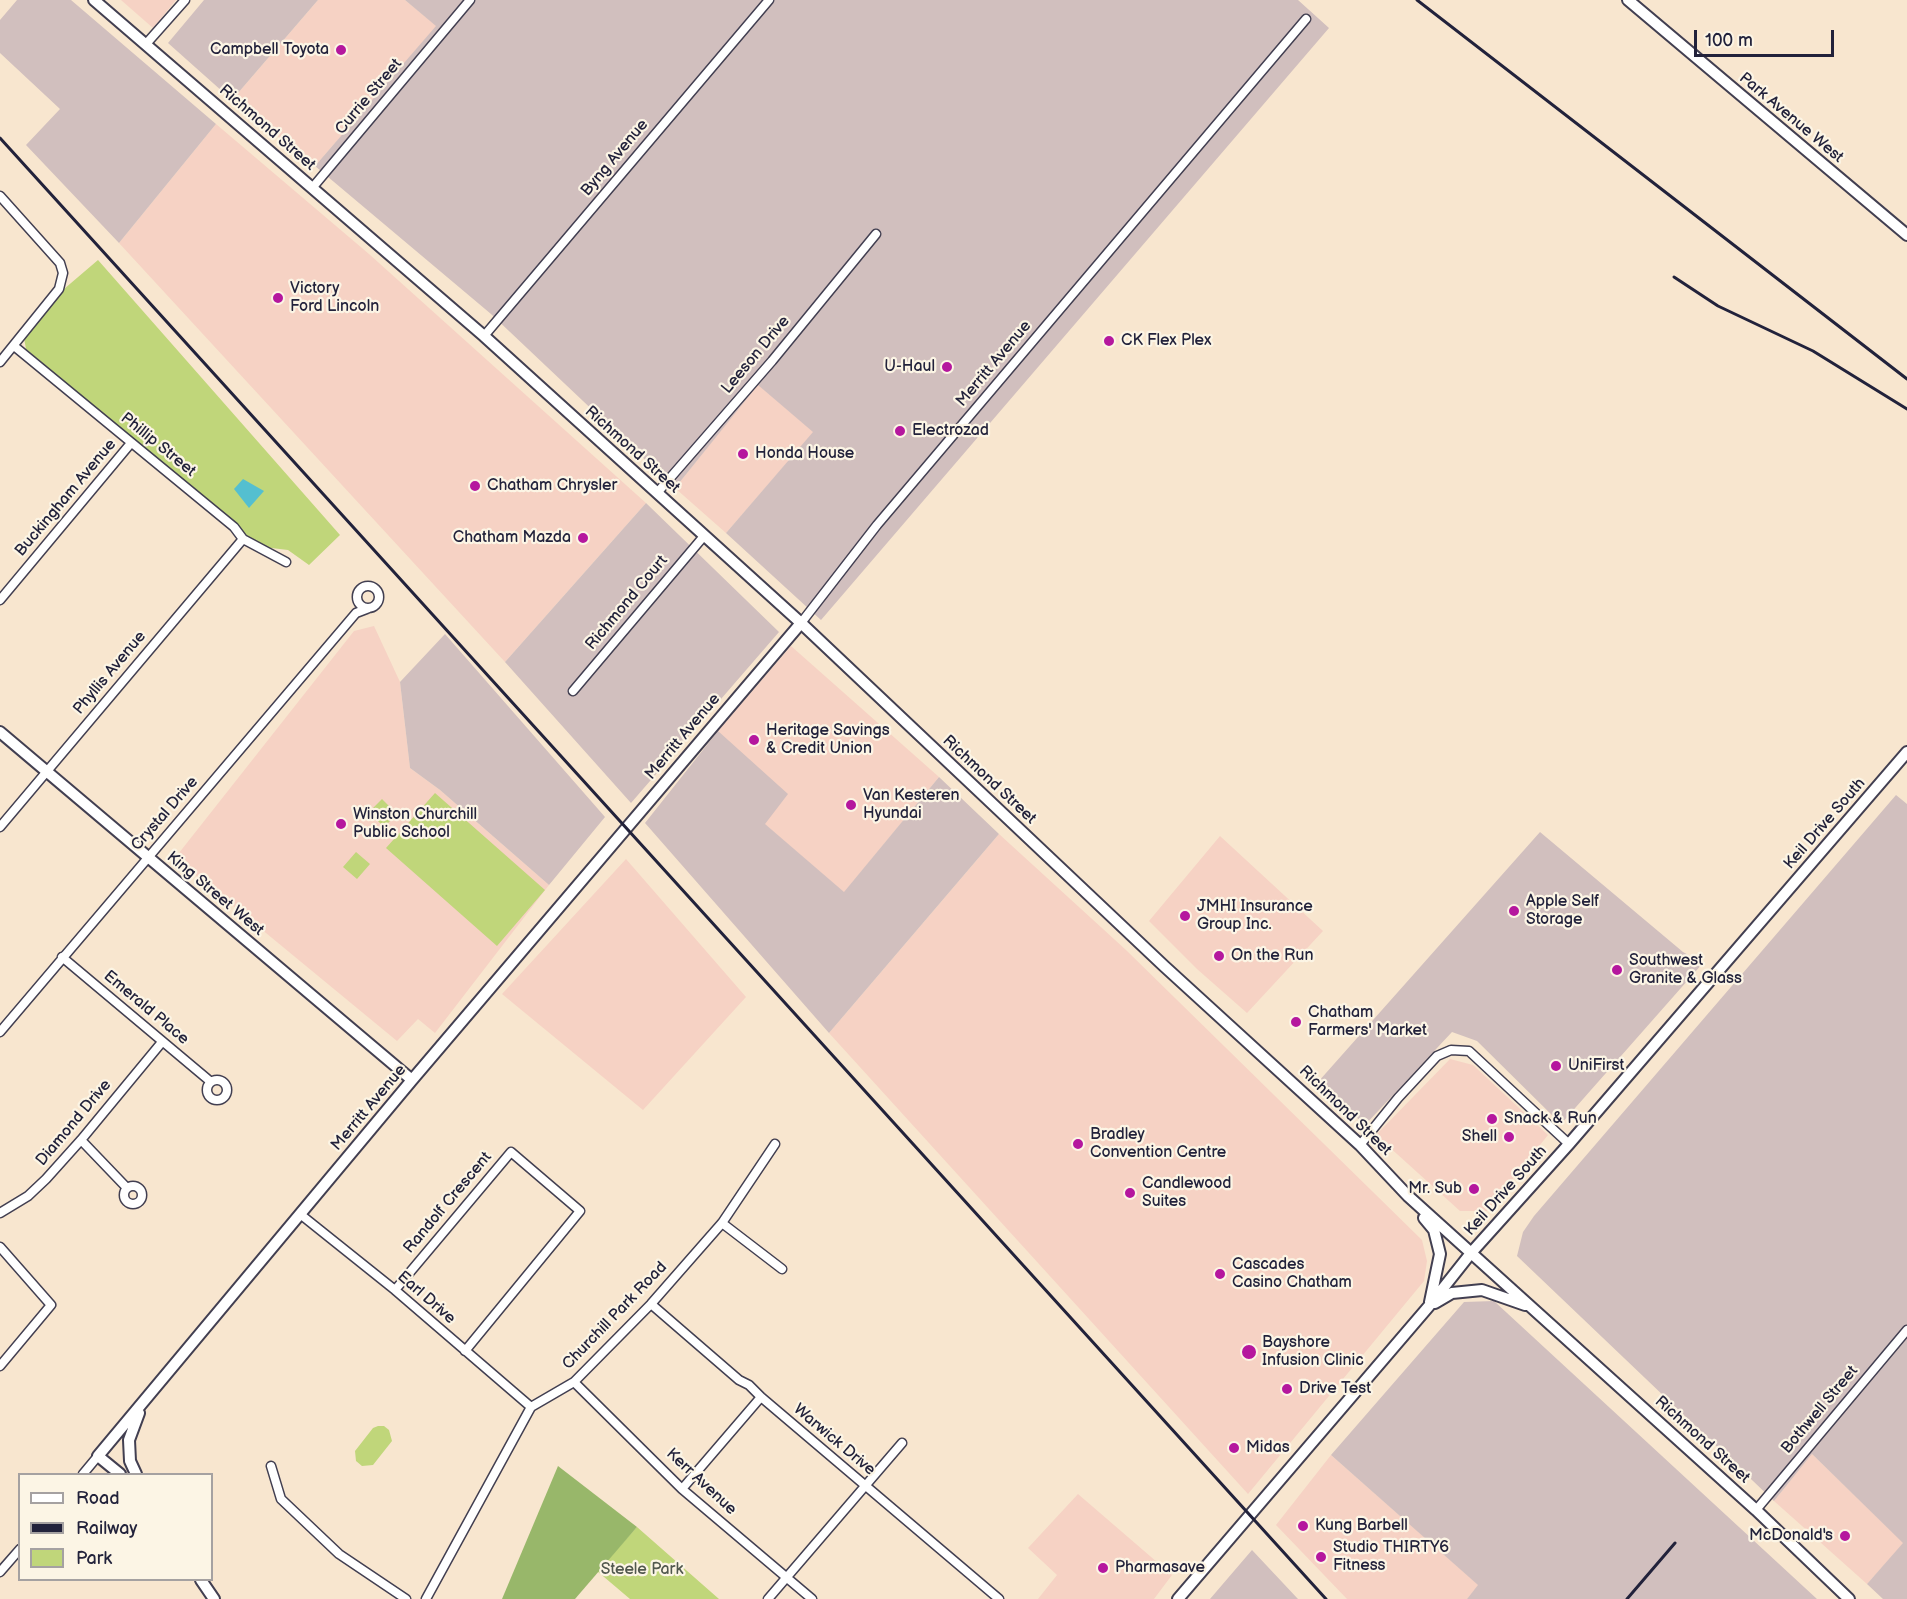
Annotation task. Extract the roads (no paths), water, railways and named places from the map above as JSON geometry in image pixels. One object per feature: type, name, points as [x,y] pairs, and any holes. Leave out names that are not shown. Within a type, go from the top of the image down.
[{"type":"main road","name":"Richmond Street","points":[[93,0],[484,336],[801,623],[1164,966],[1360,1145],[1408,1196],[1756,1510],[1849,1599]]},
{"type":"main road","name":"Park Avenue West","points":[[1628,0],[1907,235]]},
{"type":"main road","name":"Merritt Avenue","points":[[98,1456],[412,1080],[801,623]]},
{"type":"main road","name":"King Street West","points":[[0,732],[412,1080]]},
{"type":"main road","name":"Keil Drive South","points":[[1178,1599],[1429,1306],[1471,1253],[1569,1144],[1907,752]]},
{"type":"main road","points":[[1408,1196],[1434,1230],[1440,1254],[1429,1306]]},
{"type":"main road","points":[[1429,1306],[1452,1293],[1482,1290],[1512,1299],[1539,1312]]},
{"type":"main road","points":[[136,1473],[130,1461],[129,1440],[147,1397]]},
{"type":"main road","points":[[98,1456],[119,1473]]},
{"type":"main road","points":[[202,1581],[214,1599]]},
{"type":"street","points":[[146,44],[185,0]]},
{"type":"street","name":"Currie Street","points":[[313,187],[470,0]]},
{"type":"street","name":"Byng Avenue","points":[[484,336],[769,0]]},
{"type":"street","name":"Merritt Avenue","points":[[801,623],[871,532],[1306,19]]},
{"type":"street","points":[[0,196],[60,263],[63,273],[59,289],[0,362]]},
{"type":"street","name":"Leeson Drive","points":[[657,493],[772,361],[876,234]]},
{"type":"street","name":"Phillip Street","points":[[14,346],[234,527],[243,539],[286,562]]},
{"type":"street","name":"Buckingham Avenue","points":[[0,600],[131,443]]},
{"type":"street","name":"Richmond Court","points":[[573,691],[704,536]]},
{"type":"street","name":"Phyllis Avenue","points":[[0,827],[243,539]]},
{"type":"street","points":[[354,615],[357,608],[357,597],[358,592],[364,586],[375,588],[379,593],[379,599],[374,606],[369,608],[361,605],[357,597]]},
{"type":"street","name":"Crystal Drive","points":[[0,1032],[354,615],[358,611],[369,608]]},
{"type":"street","name":"Emerald Place","points":[[62,957],[211,1082]]},
{"type":"street","name":"Diamond Drive","points":[[0,1213],[27,1196],[46,1179],[162,1042]]},
{"type":"street","points":[[1360,1145],[1398,1098],[1437,1056],[1451,1050],[1468,1051],[1569,1144]]},
{"type":"street","points":[[81,1140],[127,1188]]},
{"type":"street","name":"Churchill Park Road","points":[[531,1407],[574,1382],[651,1304],[722,1223],[775,1144]]},
{"type":"street","name":"Randolf Crescent","points":[[395,1290],[511,1152],[580,1211],[465,1351]]},
{"type":"street","name":"Earl Drive","points":[[300,1214],[395,1290],[531,1407]]},
{"type":"street","points":[[722,1223],[782,1269]]},
{"type":"street","points":[[0,1247],[51,1305],[0,1366]]},
{"type":"street","name":"Warwick Drive","points":[[651,1304],[999,1599]]},
{"type":"street","name":"Bothwell Street","points":[[1756,1510],[1907,1330]]},
{"type":"street","name":"Kerr Avenue","points":[[574,1382],[682,1489],[812,1599]]},
{"type":"street","points":[[682,1489],[761,1397]]},
{"type":"street","points":[[426,1599],[531,1407]]},
{"type":"street","points":[[768,1599],[902,1443]]},
{"type":"street","name":"Merritt Avenue","points":[[84,1473],[98,1456]]},
{"type":"street","points":[[271,1466],[281,1499],[339,1554],[406,1599]]},
{"type":"street","points":[[0,1572],[18,1551]]},
{"type":"water","points":[[243,479],[264,491],[249,508],[234,489]]},
{"type":"railway","points":[[1417,0],[1907,379]]},
{"type":"railway","points":[[0,138],[1326,1599]]},
{"type":"railway","points":[[1674,277],[1718,306],[1813,351],[1907,409]]},
{"type":"railway","points":[[1627,1599],[1675,1543]]},
{"type":"place","name":"Campbell Toyota","points":[[341,50]]},
{"type":"place","name":"Victory Ford Lincoln","points":[[278,298]]},
{"type":"place","name":"CK Flex Plex","points":[[1109,341]]},
{"type":"place","name":"U-Haul","points":[[947,367]]},
{"type":"place","name":"Electrozad","points":[[900,431]]},
{"type":"place","name":"Honda House","points":[[743,454]]},
{"type":"place","name":"Chatham Chrysler","points":[[475,486]]},
{"type":"place","name":"Chatham Mazda","points":[[583,538]]},
{"type":"place","name":"Heritage Savings & Credit Union","points":[[754,740]]},
{"type":"place","name":"Van Kesteren Hyundai","points":[[851,805]]},
{"type":"place","name":"Winston Churchill Public School","points":[[341,824]]},
{"type":"place","name":"Apple Self Storage","points":[[1514,911]]},
{"type":"place","name":"JMHI Insurance Group Inc.","points":[[1185,916]]},
{"type":"place","name":"On the Run","points":[[1219,956]]},
{"type":"place","name":"Southwest Granite & Glass","points":[[1617,970]]},
{"type":"place","name":"Chatham Farmers' Market","points":[[1296,1022]]},
{"type":"place","name":"UniFirst","points":[[1556,1066]]},
{"type":"place","name":"Snack & Run","points":[[1492,1119]]},
{"type":"place","name":"Shell","points":[[1509,1137]]},
{"type":"place","name":"Bradley Convention Centre","points":[[1078,1144]]},
{"type":"place","name":"Mr. Sub","points":[[1474,1189]]},
{"type":"place","name":"Candlewood Suites","points":[[1130,1193]]},
{"type":"place","name":"Cascades Casino Chatham","points":[[1220,1274]]},
{"type":"place","name":"Bayshore Infusion Clinic","points":[[1249,1352]]},
{"type":"place","name":"Drive Test","points":[[1287,1389]]},
{"type":"place","name":"Midas","points":[[1234,1448]]},
{"type":"place","name":"Kung Barbell","points":[[1303,1526]]},
{"type":"place","name":"McDonald's","points":[[1845,1536]]},
{"type":"place","name":"Studio THIRTY6 Fitness","points":[[1321,1557]]},
{"type":"place","name":"Pharmasave","points":[[1103,1568]]},
{"type":"park label","name":"Steele Park","points":[[642,1570]]}]
